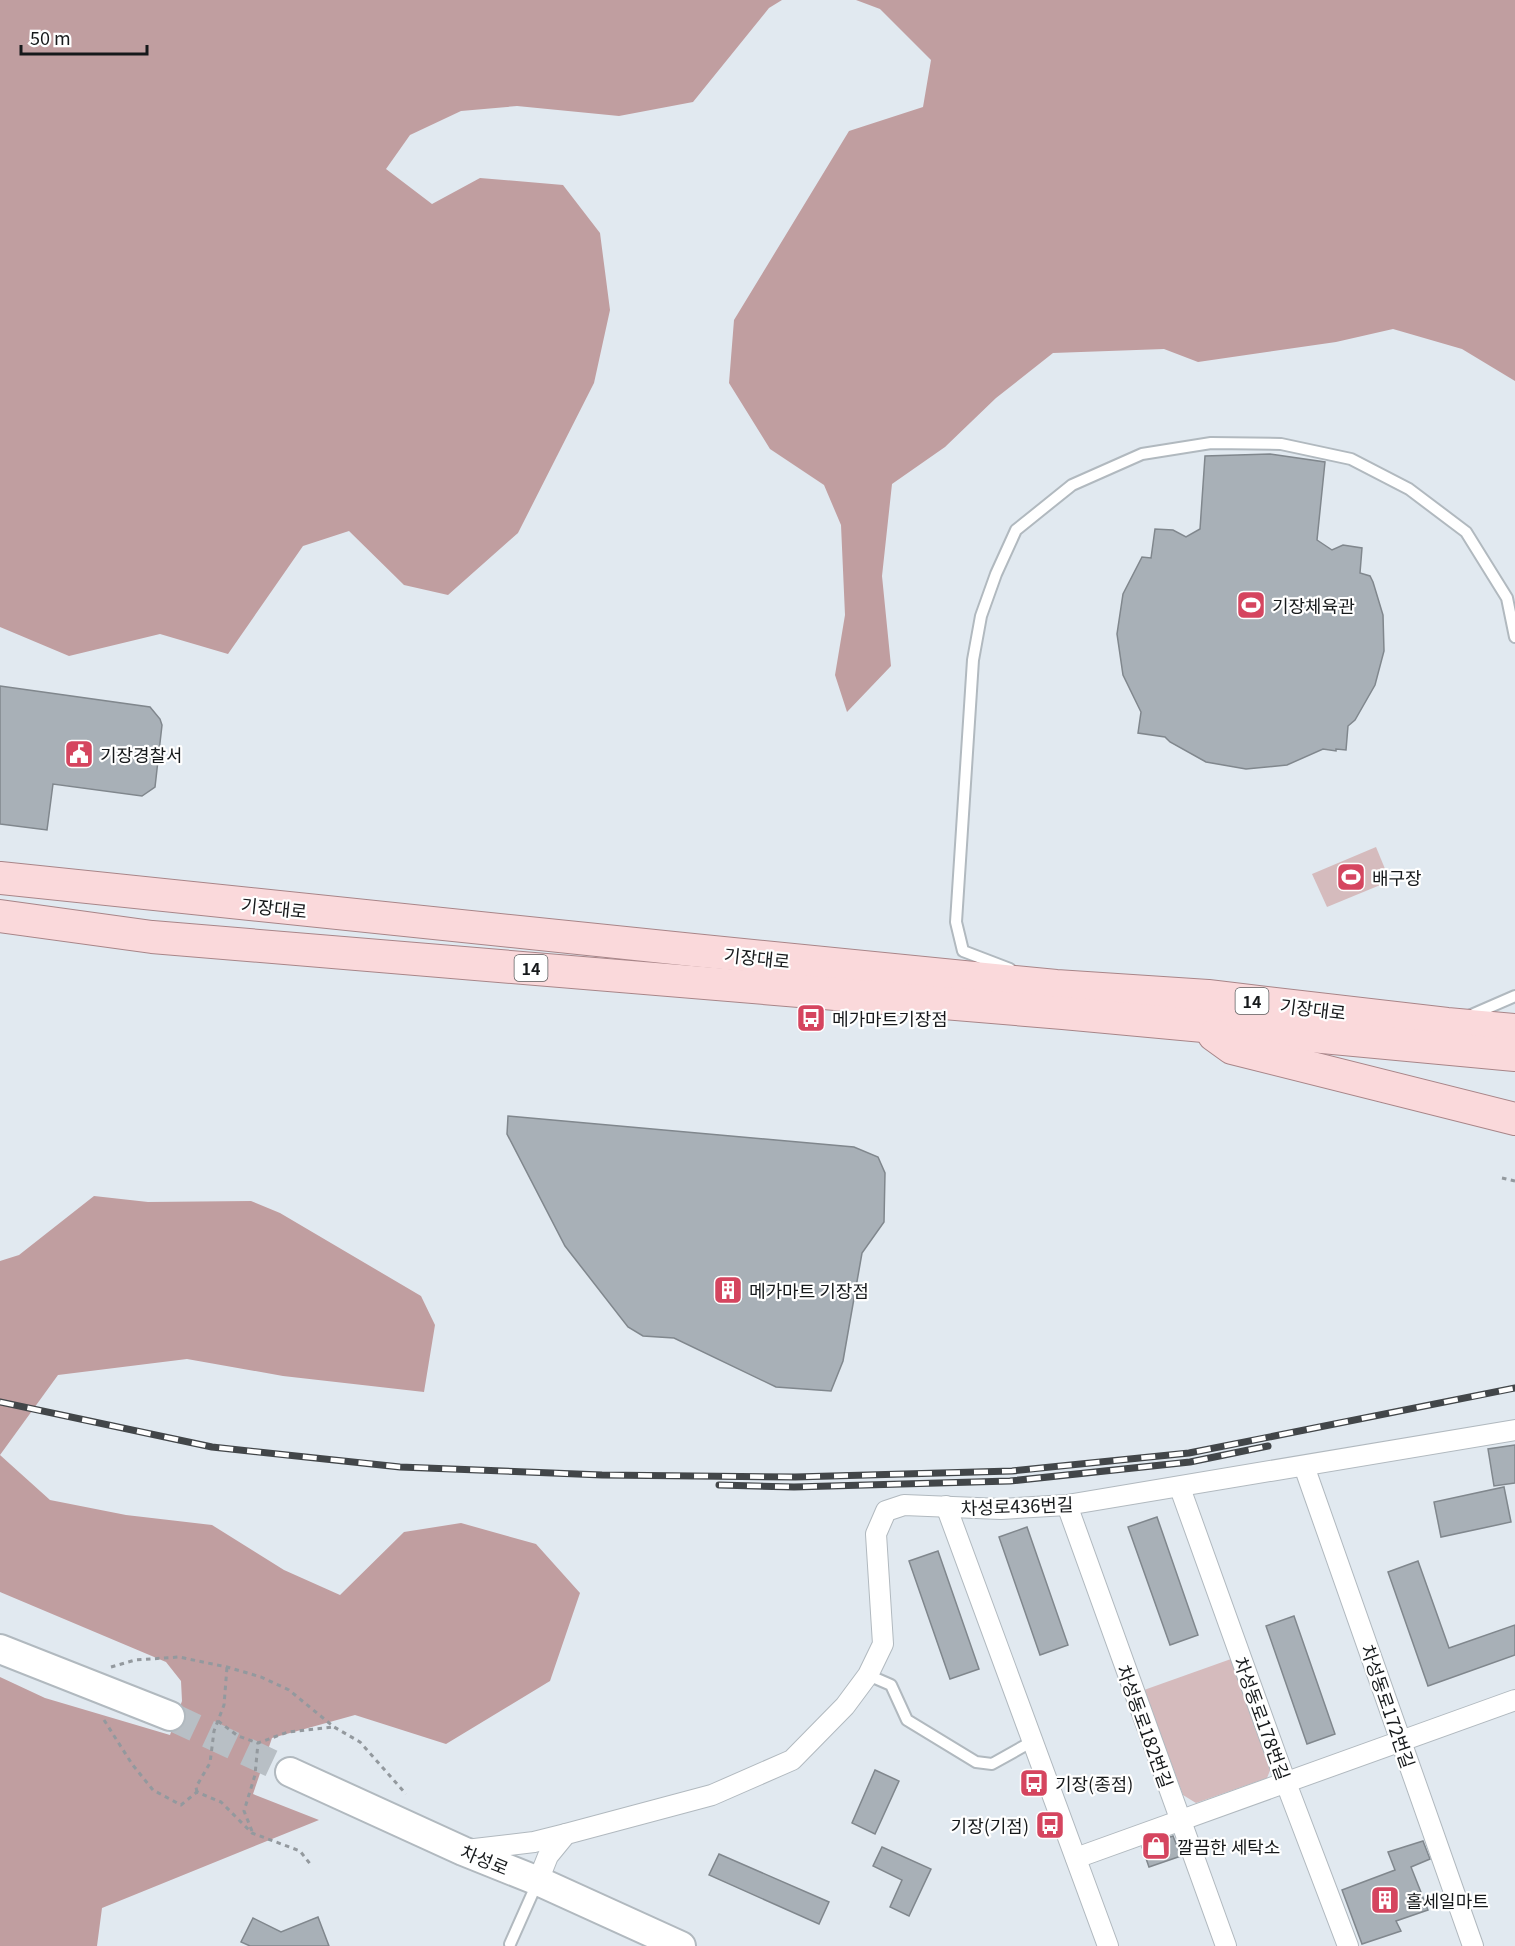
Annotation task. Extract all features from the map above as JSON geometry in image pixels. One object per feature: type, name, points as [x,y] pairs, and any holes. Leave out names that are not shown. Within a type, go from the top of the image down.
[{"type":"main road","name":"기장대로","points":[[0,878],[1056,986],[1208,996],[1515,1030]]},
{"type":"main road","name":"기장대로","points":[[0,916],[152,937],[1027,1010],[1515,1055]]},
{"type":"main road","points":[[1204,1027],[1232,1048],[1515,1119]]},
{"type":"main road","points":[[0,1650],[170,1716]]},
{"type":"main road","name":"차성로","points":[[290,1772],[463,1851],[538,1881],[681,1946]]},
{"type":"street","name":"차성로436번길","points":[[1108,1946],[946,1506],[1001,1509],[1068,1505],[1515,1430]]},
{"type":"street","name":"차성동로172번길","points":[[1304,1466],[1473,1946]]},
{"type":"street","name":"차성동로178번길","points":[[1180,1488],[1286,1783],[1348,1946]]},
{"type":"street","points":[[463,1851],[534,1842],[712,1795],[792,1760],[844,1706],[868,1675],[883,1644],[876,1534],[886,1511],[904,1504],[946,1506]]},
{"type":"street","name":"차성동로182번길","points":[[1068,1505],[1226,1946]]},
{"type":"street","points":[[1076,1858],[1401,1741],[1513,1706]]},
{"type":"street","points":[[538,1881],[548,1856],[566,1834]]},
{"type":"lane","points":[[1056,986],[963,951],[956,922],[973,660],[979,627],[996,574],[1016,530],[1072,485],[1142,454],[1211,443],[1281,444],[1351,459],[1409,489],[1466,532],[1507,598],[1515,636]]},
{"type":"lane","points":[[1447,1024],[1515,996]]},
{"type":"lane","points":[[868,1675],[891,1685],[906,1720],[976,1762],[992,1764],[1033,1741]]},
{"type":"lane","points":[[510,1944],[538,1881]]},
{"type":"path","points":[[1502,1178],[1515,1181]]},
{"type":"path","points":[[111,1667],[135,1660],[179,1657],[261,1677],[290,1690],[334,1727],[360,1742],[406,1794]]},
{"type":"path","points":[[197,1792],[196,1787],[210,1763],[214,1731],[224,1706],[227,1667]]},
{"type":"path","points":[[104,1720],[132,1764],[153,1790],[181,1805],[197,1792]]},
{"type":"path","points":[[218,1721],[238,1736],[258,1743]]},
{"type":"path","points":[[197,1792],[221,1803],[252,1833],[300,1851],[311,1865]]},
{"type":"shaded area","points":[[0,0],[782,0],[769,8],[693,102],[619,116],[517,106],[461,111],[410,135],[386,169],[432,204],[480,178],[563,185],[600,233],[610,310],[594,383],[518,533],[448,595],[404,585],[349,531],[303,546],[228,654],[160,634],[69,656],[0,627]]},
{"type":"shaded area","points":[[856,0],[1515,0],[1515,381],[1462,349],[1393,329],[1336,342],[1198,362],[1164,349],[1053,353],[996,398],[945,447],[892,484],[882,576],[891,666],[847,712],[835,675],[845,615],[841,525],[824,485],[770,449],[729,383],[734,320],[849,131],[923,107],[931,60],[880,9]]},
{"type":"shaded area","name":"배구장","points":[[1376,847],[1390,881],[1327,907],[1312,874]]},
{"type":"shaded area","points":[[94,1196],[148,1202],[251,1201],[280,1213],[421,1296],[435,1325],[424,1392],[283,1376],[187,1359],[58,1375],[0,1455],[0,1261],[19,1255]]},
{"type":"shaded area","points":[[0,1455],[50,1500],[126,1515],[212,1525],[284,1570],[340,1595],[404,1532],[461,1523],[536,1544],[580,1593],[550,1681],[446,1744],[355,1715],[272,1738],[253,1794],[319,1820],[102,1908],[97,1946],[0,1946],[0,1677],[45,1698],[170,1735],[182,1701],[181,1681],[166,1662],[0,1592]]},
{"type":"shaded area","points":[[1231,1659],[1271,1768],[1267,1778],[1196,1803],[1183,1795],[1144,1690]]},
{"type":"building","name":"기장체육관","points":[[1270,454],[1325,462],[1317,540],[1332,550],[1343,545],[1362,548],[1360,573],[1370,576],[1373,582],[1383,615],[1384,651],[1375,685],[1355,720],[1348,726],[1346,750],[1323,749],[1287,765],[1246,769],[1206,762],[1165,737],[1138,733],[1141,712],[1123,675],[1117,634],[1123,594],[1142,557],[1151,558],[1155,529],[1173,530],[1186,537],[1200,529],[1205,456]]},
{"type":"building","name":"기장경찰서","points":[[0,686],[150,707],[162,725],[155,787],[142,796],[53,784],[47,830],[0,824]]},
{"type":"building","name":"메가마트 기장점","points":[[508,1116],[854,1147],[878,1157],[885,1173],[884,1222],[862,1253],[843,1361],[831,1391],[776,1387],[674,1338],[643,1336],[628,1327],[565,1246],[507,1134]]},
{"type":"building","points":[[1515,1445],[1515,1483],[1494,1486],[1488,1449]]},
{"type":"building","points":[[1504,1487],[1511,1522],[1441,1537],[1434,1502]]},
{"type":"building","points":[[1157,1517],[1198,1635],[1170,1645],[1128,1527]]},
{"type":"building","points":[[1027,1527],[1068,1645],[1040,1655],[999,1537]]},
{"type":"building","points":[[938,1551],[979,1669],[950,1679],[909,1561]]},
{"type":"building","points":[[1418,1561],[1449,1648],[1515,1625],[1515,1655],[1428,1686],[1388,1572]]},
{"type":"building","points":[[1294,1616],[1335,1734],[1307,1744],[1266,1626]]},
{"type":"building","points":[[875,1770],[899,1781],[875,1834],[852,1823]]},
{"type":"building","points":[[1173,1836],[1181,1856],[1149,1867],[1142,1847]]},
{"type":"building","name":"홀세일마트","points":[[1423,1841],[1430,1859],[1411,1867],[1428,1910],[1396,1921],[1401,1931],[1362,1944],[1342,1890],[1395,1870],[1388,1852]]},
{"type":"building","points":[[882,1847],[931,1869],[909,1916],[890,1907],[902,1880],[873,1866]]},
{"type":"building","points":[[719,1854],[829,1902],[819,1924],[709,1875]]},
{"type":"building","points":[[318,1917],[329,1946],[250,1946],[241,1942],[253,1918],[281,1932]]},
{"type":"tunnel","points":[[170,1716],[290,1772]]},
{"type":"railway","points":[[0,1402],[212,1447],[400,1467],[602,1475],[795,1477],[1012,1471],[1189,1453],[1515,1388]]},
{"type":"railway","points":[[719,1485],[794,1487],[1010,1481],[1190,1462],[1268,1446]]},
{"type":"place","name":"기장체육관","points":[[1251,605]]},
{"type":"place","name":"기장경찰서","points":[[79,754]]},
{"type":"place","name":"배구장","points":[[1351,877]]},
{"type":"place","name":"메가마트기장점","points":[[811,1018]]},
{"type":"place","name":"메가마트 기장점","points":[[728,1290]]},
{"type":"place","name":"기장(종점)","points":[[1034,1783]]},
{"type":"place","name":"기장(기점)","points":[[1050,1825]]},
{"type":"place","name":"깔끔한 세탁소","points":[[1156,1846]]},
{"type":"place","name":"홀세일마트","points":[[1385,1900]]}]
